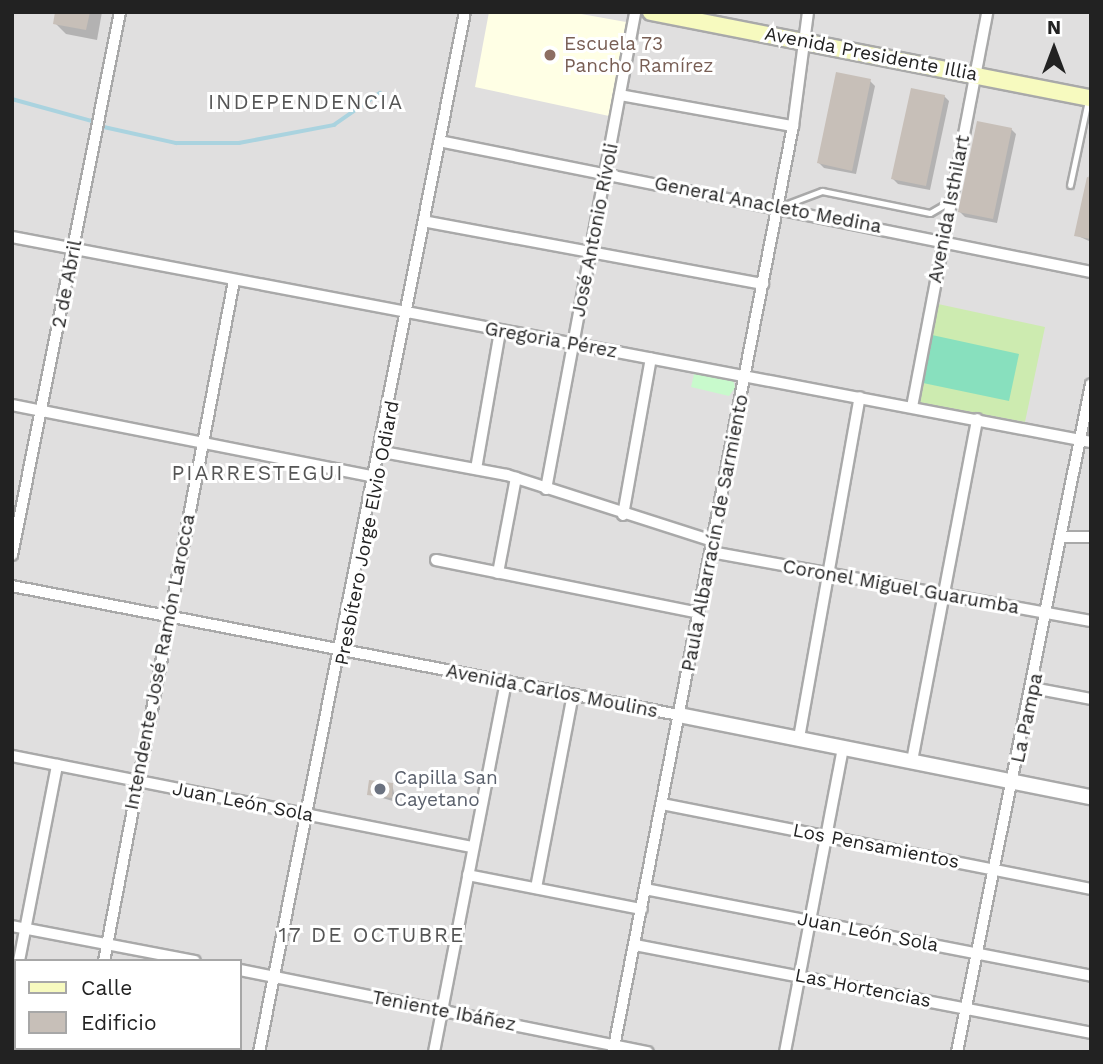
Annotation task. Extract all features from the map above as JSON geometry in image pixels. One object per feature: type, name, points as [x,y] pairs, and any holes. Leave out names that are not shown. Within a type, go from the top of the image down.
[{"type":"main road","name":"Avenida Presidente Illia","points":[[651,12],[1090,98]]},
{"type":"street","name":"2 de Abril","points":[[12,555],[120,12]]},
{"type":"street","name":"Presbítero Jorge Elvio Odiard","points":[[259,1052],[311,816],[444,142],[466,12]]},
{"type":"street","name":"José Antonio Rívoli","points":[[546,489],[635,12]]},
{"type":"street","name":"Paula Albarracín de Sarmiento","points":[[614,1049],[780,206],[808,12]]},
{"type":"street","name":"Avenida Isthilart","points":[[912,407],[987,12]]},
{"type":"street","points":[[620,95],[793,126]]},
{"type":"street","name":"General Anacleto Medina","points":[[444,142],[780,206],[1091,272]]},
{"type":"street","points":[[428,222],[763,284]]},
{"type":"street","name":"Gregoria Pérez","points":[[12,237],[1085,441]]},
{"type":"street","name":"Intendente José Ramón Larocca","points":[[104,959],[136,780],[234,281]]},
{"type":"street","points":[[475,469],[500,331]]},
{"type":"street","points":[[623,515],[651,358]]},
{"type":"street","name":"La Pampa","points":[[957,1052],[1062,537],[1085,441],[1091,384]]},
{"type":"street","points":[[799,738],[860,397]]},
{"type":"street","points":[[12,405],[377,477]]},
{"type":"street","points":[[912,761],[977,419]]},
{"type":"street","name":"Coronel Miguel Guarumba","points":[[383,452],[516,478],[712,546],[830,574],[1091,621]]},
{"type":"street","points":[[498,573],[516,478]]},
{"type":"street","points":[[1062,537],[1091,537]]},
{"type":"street","points":[[436,560],[699,613]]},
{"type":"street","name":"Avenida Carlos Moulins","points":[[12,586],[1091,797]]},
{"type":"street","points":[[434,1052],[506,681]]},
{"type":"street","points":[[1033,688],[1091,699]]},
{"type":"street","points":[[536,888],[573,694]]},
{"type":"street","points":[[785,1052],[843,747]]},
{"type":"street","name":"Juan León Sola","points":[[12,756],[473,847]]},
{"type":"street","points":[[19,959],[57,765]]},
{"type":"street","name":"Los Pensamientos","points":[[662,804],[1091,889]]},
{"type":"street","points":[[468,875],[642,909]]},
{"type":"street","name":"Juan León Sola","points":[[645,889],[1091,976]]},
{"type":"street","points":[[12,926],[183,959]]},
{"type":"street","name":"Las Hortencias","points":[[635,945],[1091,1033]]},
{"type":"street","name":"Teniente Ibáñez","points":[[242,970],[442,1010],[614,1049],[648,1052]]},
{"type":"lane","points":[[1070,186],[1090,98]]},
{"type":"lane","points":[[780,206],[822,191],[930,213],[950,201]]},
{"type":"shaded area","points":[[12,12],[1091,12],[1091,1052],[12,1052]]},
{"type":"shaded area","name":"Escuela 73 Pancho Ramírez","points":[[489,12],[570,12],[626,22],[609,116],[475,87]]},
{"type":"green space","points":[[938,304],[1045,327],[1025,422],[918,402]]},
{"type":"green space","points":[[932,335],[1019,354],[1009,401],[923,383]]},
{"type":"green space","points":[[695,370],[733,379],[735,388],[729,396],[691,387]]},
{"type":"building","points":[[55,12],[90,12],[86,30],[53,24]]},
{"type":"building","points":[[836,72],[871,79],[852,171],[817,163]]},
{"type":"building","points":[[911,88],[945,95],[926,186],[891,179]]},
{"type":"building","points":[[977,121],[1012,128],[993,219],[958,212]]},
{"type":"building","points":[[1087,177],[1091,178],[1091,239],[1074,236]]},
{"type":"building","name":"Capilla San Cayetano","points":[[369,780],[393,783],[392,798],[367,795]]},
{"type":"waterway","points":[[104,127],[176,143],[239,143],[334,125],[380,93]]},
{"type":"waterway","points":[[12,99],[92,121]]},
{"type":"place","name":"Escuela 73 Pancho Ramírez","points":[[550,55]]},
{"type":"place","name":"Capilla San Cayetano","points":[[380,789]]},
{"type":"district","name":"INDEPENDENCIA","points":[[306,102]]},
{"type":"district","name":"PIARRESTEGUI","points":[[258,473]]},
{"type":"district","name":"17 DE OCTUBRE","points":[[372,935]]}]
